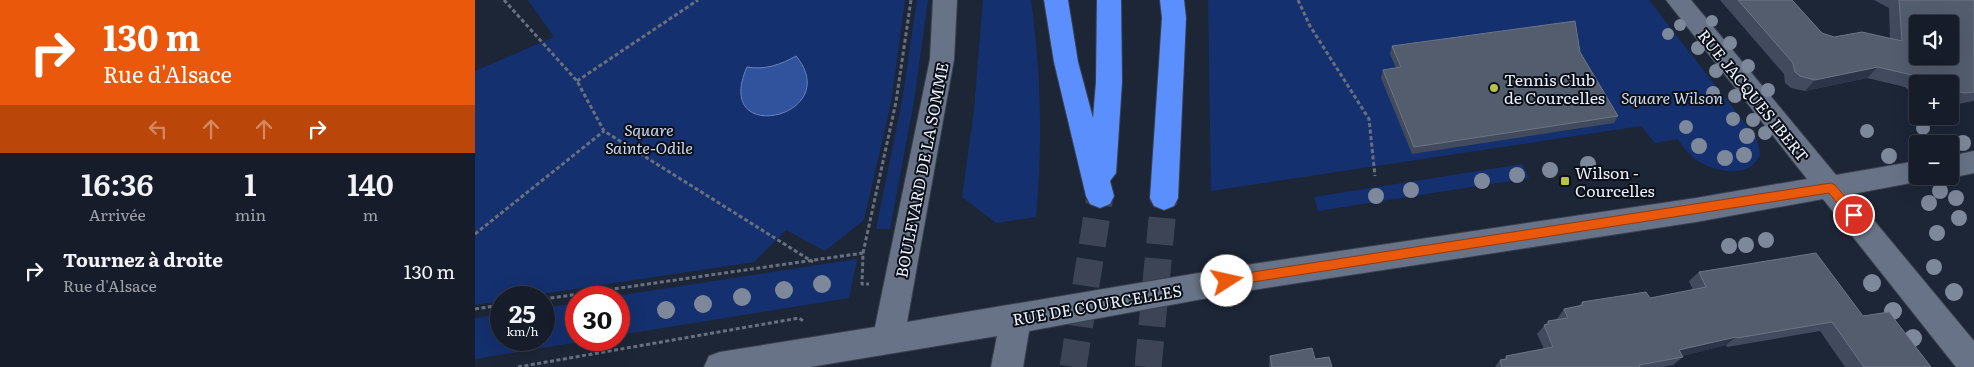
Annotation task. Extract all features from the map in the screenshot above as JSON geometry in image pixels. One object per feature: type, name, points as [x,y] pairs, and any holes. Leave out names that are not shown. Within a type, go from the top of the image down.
[{"type":"highway","points":[[1056,0],[1066,62],[1100,196],[1109,82],[1109,0]]},
{"type":"highway","points":[[1164,198],[1174,6]]},
{"type":"street","name":"BOULEVARD DE LA SOMME","points":[[889,339],[942,59],[945,0]]},
{"type":"street","name":"RUE JACQUES IBERT","points":[[1678,0],[1974,365]]},
{"type":"street","points":[[1959,165],[1974,162]]},
{"type":"street","name":"RUE DE COURCELLES","points":[[720,367],[1015,319],[1246,278],[1831,188],[1909,173]]},
{"type":"street","points":[[1007,367],[1015,319]]},
{"type":"path","points":[[504,0],[577,80],[604,131],[813,262]]},
{"type":"path","points":[[577,80],[698,0]]},
{"type":"path","points":[[871,284],[863,284],[863,253],[896,102],[911,0]]},
{"type":"path","points":[[1298,0],[1309,26],[1369,119],[1375,176]]},
{"type":"path","points":[[475,234],[604,131]]},
{"type":"path","points":[[555,297],[813,262],[863,253]]},
{"type":"path","points":[[475,309],[490,307]]},
{"type":"green space","name":"Square Sainte-Odile","points":[[528,0],[905,0],[891,103],[864,220],[825,251],[786,230],[754,262],[595,286],[565,286],[565,291],[555,292],[555,286],[490,286],[490,303],[475,305],[475,71],[554,37]]},
{"type":"green space","points":[[917,0],[928,0],[914,101],[890,229],[876,229],[902,101]]},
{"type":"green space","points":[[983,0],[1031,0],[1039,81],[1040,162],[1036,217],[996,223],[962,197],[974,110]]},
{"type":"green space","name":"Square Wilson","points":[[1208,0],[1649,0],[1757,139],[1760,154],[1749,168],[1731,171],[1712,168],[1696,160],[1678,139],[1655,143],[1641,126],[1211,191]]},
{"type":"green space","points":[[1522,164],[1529,178],[1318,211],[1314,197]]},
{"type":"green space","points":[[857,259],[849,298],[630,333],[630,294]]},
{"type":"green space","points":[[565,305],[565,344],[555,346],[555,306]]},
{"type":"green space","points":[[490,316],[490,351],[524,351],[475,359],[475,318]]},
{"type":"shaded area","points":[[796,56],[807,77],[804,95],[793,108],[777,115],[760,115],[747,108],[741,92],[747,67],[760,68],[772,66]]},
{"type":"building","points":[[1738,0],[1792,0],[1822,33],[1834,37],[1862,32],[1902,41],[1899,0],[1974,0],[1974,92],[1959,92],[1959,75],[1912,75],[1878,67],[1815,80],[1800,76],[1795,72],[1793,63]]},
{"type":"building","points":[[1575,21],[1580,52],[1618,116],[1414,147],[1383,70],[1401,67],[1392,46]]},
{"type":"building","points":[[1816,253],[1863,316],[1889,312],[1931,367],[1864,367],[1832,322],[1736,337],[1679,350],[1683,357],[1639,365],[1640,367],[1502,367],[1500,360],[1507,359],[1506,356],[1553,347],[1544,325],[1549,324],[1548,321],[1568,318],[1564,309],[1583,305],[1582,302],[1646,292],[1650,298],[1706,287],[1699,272]]},
{"type":"building","points":[[1312,348],[1315,359],[1329,357],[1332,367],[1272,367],[1270,356]]},
{"type":"tunnel","points":[[1073,367],[1100,196]]},
{"type":"tunnel","points":[[1148,367],[1164,198]]},
{"type":"place","name":"Tennis Club de Courcelles","points":[[1494,88]]},
{"type":"place","name":"Wilson - Courcelles","points":[[1565,181]]},
{"type":"route","points":[[1227,281],[1831,188],[1854,215]]}]
